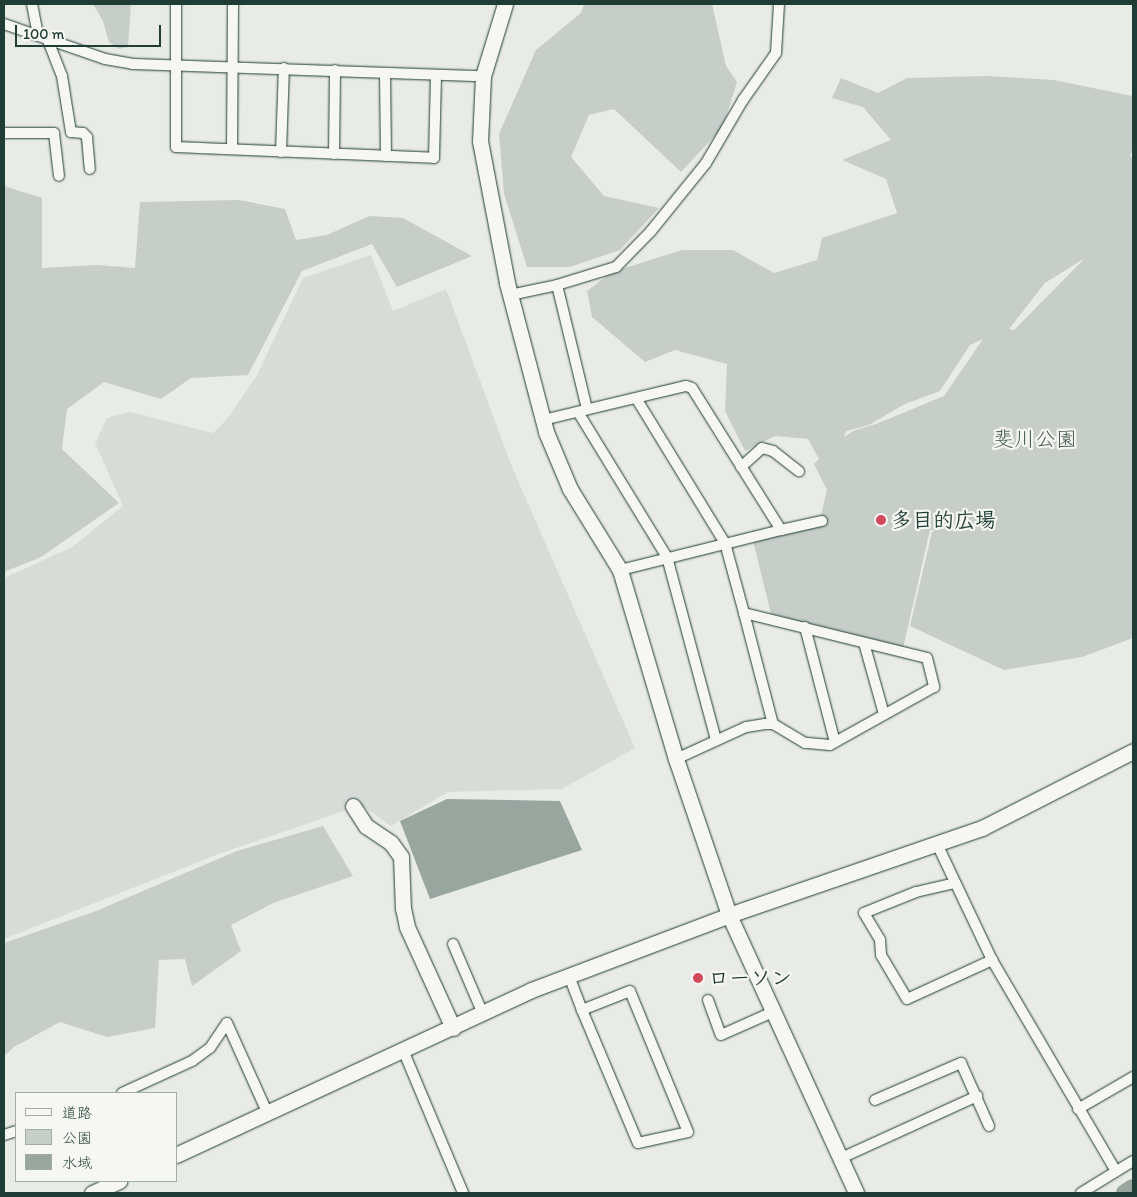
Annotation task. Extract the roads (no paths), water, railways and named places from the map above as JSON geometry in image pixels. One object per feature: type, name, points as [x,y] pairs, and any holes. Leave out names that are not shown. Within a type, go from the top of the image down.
[{"type":"street","points":[[32,4],[39,31],[62,76],[71,132]]},
{"type":"street","points":[[176,4],[176,147],[434,158],[436,75]]},
{"type":"street","points":[[232,150],[233,4]]},
{"type":"street","points":[[505,4],[483,76],[480,141],[510,295],[543,420],[555,459],[570,489],[620,570],[676,759],[730,915],[856,1193]]},
{"type":"street","points":[[510,295],[557,285],[616,266],[652,231],[706,163],[743,100],[776,53],[780,4]]},
{"type":"street","points":[[4,24],[39,31],[106,59],[132,64],[483,76]]},
{"type":"street","points":[[281,152],[284,68]]},
{"type":"street","points":[[334,154],[335,70]]},
{"type":"street","points":[[385,73],[386,156]]},
{"type":"street","points":[[4,133],[83,133],[87,137],[90,169]]},
{"type":"street","points":[[54,133],[59,176]]},
{"type":"street","points":[[557,285],[582,411],[668,557],[716,740]]},
{"type":"street","points":[[543,420],[686,386],[692,388],[781,530]]},
{"type":"street","points":[[636,398],[725,543],[773,724]]},
{"type":"street","points":[[741,467],[762,448],[773,451],[799,471]]},
{"type":"street","points":[[620,570],[822,521]]},
{"type":"street","points":[[676,759],[746,727],[773,724],[805,744],[819,747],[835,742],[934,686],[927,658],[744,613]]},
{"type":"street","points":[[805,627],[835,742]]},
{"type":"street","points":[[864,642],[884,714]]},
{"type":"street","points":[[178,1154],[453,1028],[531,990],[730,915],[982,828],[1133,751]]},
{"type":"street","points":[[353,806],[366,826],[391,843],[401,857],[402,899],[408,928],[453,1028]]},
{"type":"street","points":[[937,844],[992,960],[1116,1171]]},
{"type":"street","points":[[956,883],[916,892],[864,914],[880,940],[881,955],[907,999],[992,960]]},
{"type":"street","points":[[453,944],[483,1014]]},
{"type":"street","points":[[569,976],[582,1010],[638,1144],[688,1132],[630,991],[582,1010]]},
{"type":"street","points":[[708,1000],[722,1035],[773,1012]]},
{"type":"street","points":[[124,1092],[192,1061],[210,1048],[227,1023],[267,1112]]},
{"type":"street","points":[[402,1050],[463,1193]]},
{"type":"street","points":[[875,1100],[961,1063],[989,1126]]},
{"type":"street","points":[[1078,1109],[1133,1078]]},
{"type":"street","points":[[839,1158],[977,1096]]},
{"type":"street","points":[[1081,1193],[1133,1161]]},
{"type":"street","points":[[92,1193],[118,1182]]},
{"type":"water","points":[[447,799],[560,801],[582,850],[430,899],[400,821]]},
{"type":"waterway","points":[[1125,1193],[1133,1188]]},
{"type":"place","name":"多目的広場","points":[[881,520]]},
{"type":"place","name":"ローソン","points":[[698,978]]},
{"type":"park label","name":"斐川公園","points":[[1035,439]]}]
